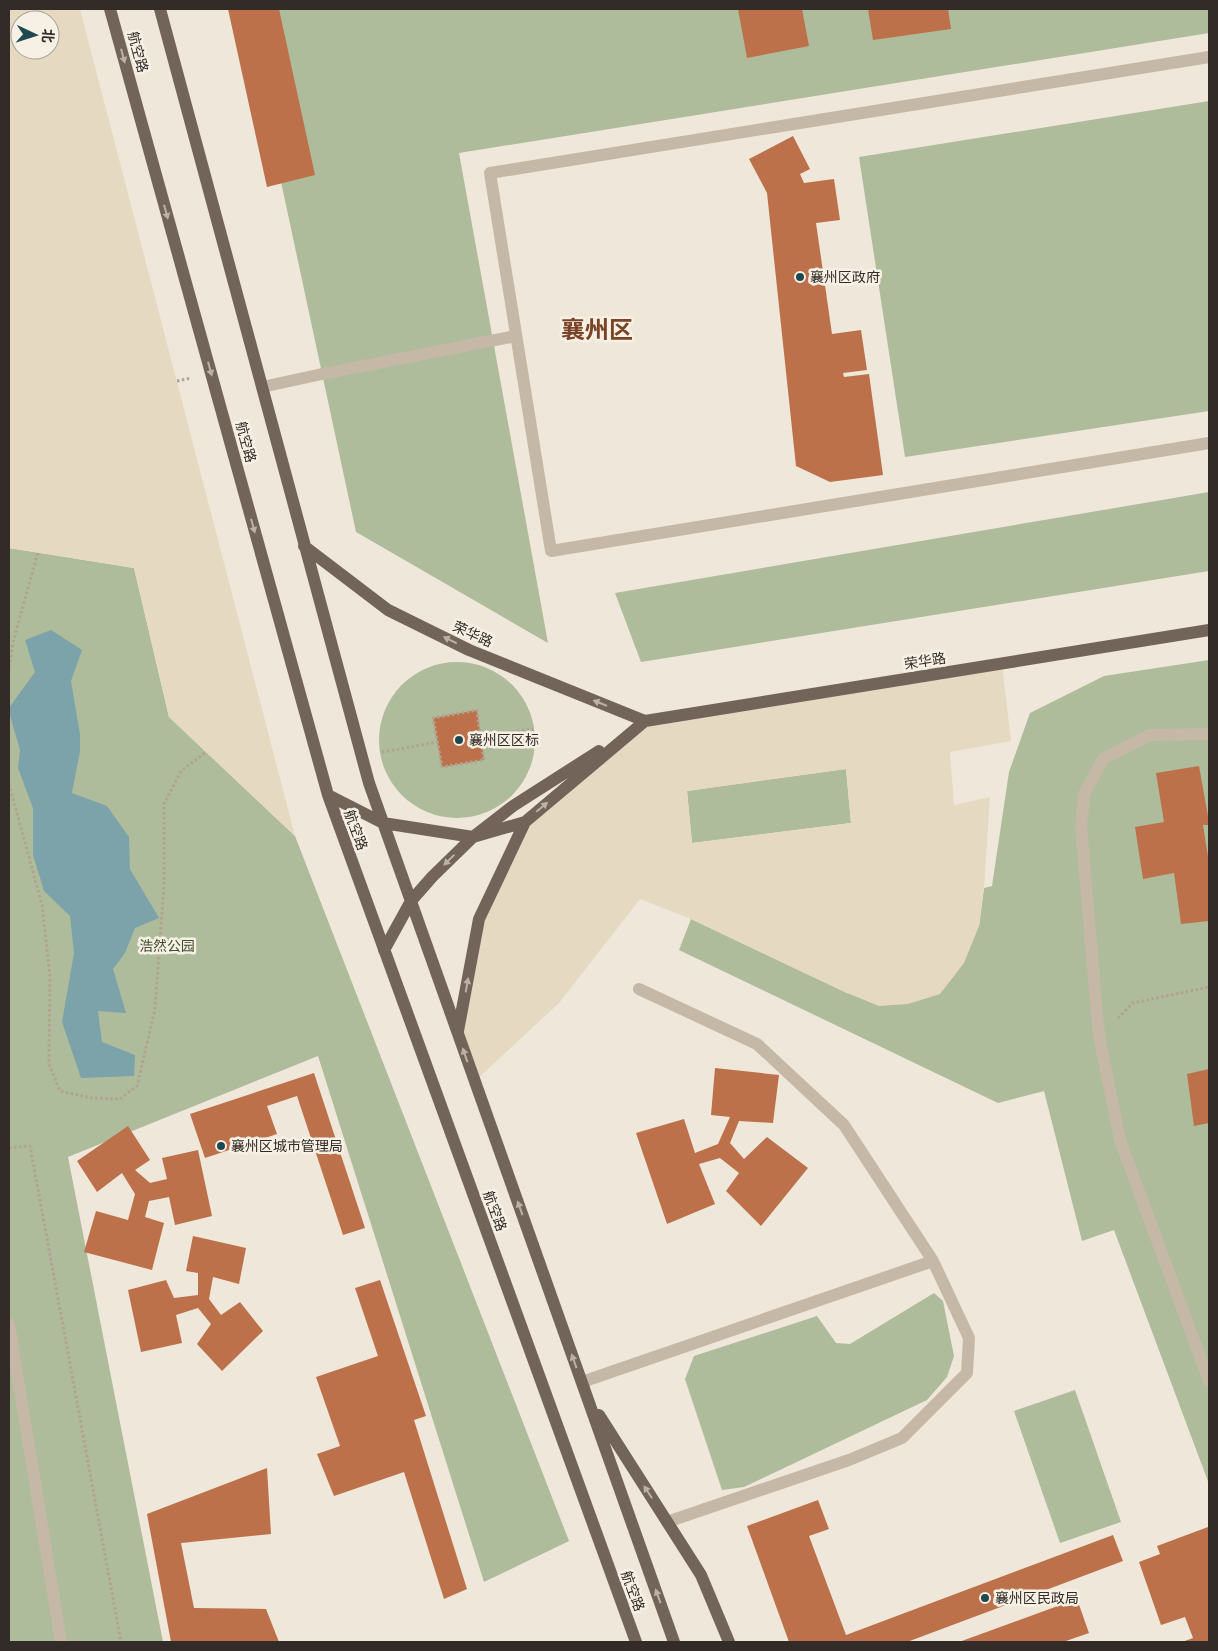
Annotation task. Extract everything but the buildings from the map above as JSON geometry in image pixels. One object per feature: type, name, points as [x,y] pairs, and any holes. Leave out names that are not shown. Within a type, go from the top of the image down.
[{"type":"main road","name":"航空路","points":[[110,9],[328,795],[636,1642]]},
{"type":"main road","name":"航空路","points":[[160,9],[369,783],[674,1642]]},
{"type":"main road","name":"荣华路","points":[[304,546],[388,610],[469,650],[645,721],[1209,630]]},
{"type":"main road","points":[[328,795],[383,822],[474,837],[525,822],[645,721]]},
{"type":"main road","points":[[384,950],[411,901],[432,877],[474,837],[513,806],[645,721]]},
{"type":"main road","points":[[458,1033],[478,919],[525,822]]},
{"type":"main road","points":[[587,1397],[701,1575],[728,1642]]},
{"type":"street","points":[[1209,56],[490,173],[551,550],[1209,443]]},
{"type":"street","points":[[262,387],[516,336]]},
{"type":"street","points":[[1209,734],[1150,735],[1103,759],[1084,794],[1081,827],[1099,1036],[1120,1140],[1209,1381]]},
{"type":"street","points":[[639,989],[758,1044],[844,1125],[933,1261],[969,1338],[967,1373],[902,1438],[850,1460],[667,1522]]},
{"type":"street","points":[[582,1382],[933,1261]]},
{"type":"street","points":[[9,1324],[62,1642]]},
{"type":"path","points":[[9,672],[13,642],[38,552]]},
{"type":"path","points":[[477,710],[480,737],[484,760],[442,767],[434,718],[477,710]]},
{"type":"path","points":[[480,737],[533,729]]},
{"type":"path","points":[[381,752],[438,742]]},
{"type":"path","points":[[9,784],[42,904],[50,976],[49,1064],[60,1091],[92,1098],[120,1099],[137,1086],[154,1009],[164,885],[164,804],[181,771],[206,752]]},
{"type":"path","points":[[1099,1036],[1134,1003],[1209,987]]},
{"type":"path","points":[[9,1148],[30,1146],[121,1642]]},
{"type":"green space","points":[[244,9],[1209,9],[1209,33],[459,153],[548,643],[356,532]]},
{"type":"green space","points":[[1209,101],[1209,411],[905,457],[859,157]]},
{"type":"green space","points":[[1209,492],[1209,571],[641,662],[615,593]]},
{"type":"green space","name":"浩然公园","points":[[9,548],[134,568],[169,717],[295,836],[569,1541],[484,1582],[318,1056],[68,1157],[163,1642],[9,1642]]},
{"type":"green space","points":[[1209,660],[1209,1484],[1114,1230],[1082,1241],[1044,1091],[998,1103],[679,950],[691,919],[847,993],[979,926],[984,888],[992,886],[1009,772],[1030,713],[1104,676]]},
{"type":"green space","points":[[457,662],[487,668],[512,685],[529,710],[535,740],[529,770],[512,795],[487,812],[457,818],[427,812],[402,795],[385,770],[379,740],[385,710],[402,685],[427,668]]},
{"type":"green space","points":[[846,769],[851,823],[692,843],[687,791]]},
{"type":"green space","points":[[934,1293],[943,1301],[954,1356],[947,1377],[927,1400],[744,1487],[722,1490],[685,1379],[694,1356],[817,1316],[836,1343],[850,1344]]},
{"type":"green space","points":[[1075,1390],[1121,1522],[1060,1543],[1014,1411]]},
{"type":"shaded area","points":[[9,9],[80,9],[295,836],[169,717],[134,568],[9,548]]},
{"type":"shaded area","points":[[1002,664],[1011,741],[950,752],[954,805],[990,797],[984,888],[979,926],[964,963],[940,994],[908,1004],[879,1006],[847,993],[691,919],[640,899],[559,1003],[475,1081],[458,1033],[479,919],[525,822],[645,721]],"holes":[[[846,769],[851,823],[692,843],[687,791]]]},
{"type":"water","points":[[51,630],[82,650],[71,681],[80,734],[80,751],[72,793],[107,806],[129,837],[130,869],[159,918],[135,928],[125,953],[113,969],[126,1013],[98,1011],[102,1042],[135,1055],[134,1076],[81,1078],[62,1022],[74,953],[70,916],[44,891],[33,855],[33,808],[18,768],[20,750],[9,712],[9,708],[35,672],[25,640]]},
{"type":"place","name":"襄州区政府","points":[[800,277]]},
{"type":"place","name":"襄州区区标","points":[[459,740]]},
{"type":"place","name":"襄州区城市管理局","points":[[221,1146]]},
{"type":"place","name":"襄州区民政局","points":[[985,1598]]},
{"type":"district","name":"襄州区","points":[[597,330]]}]
